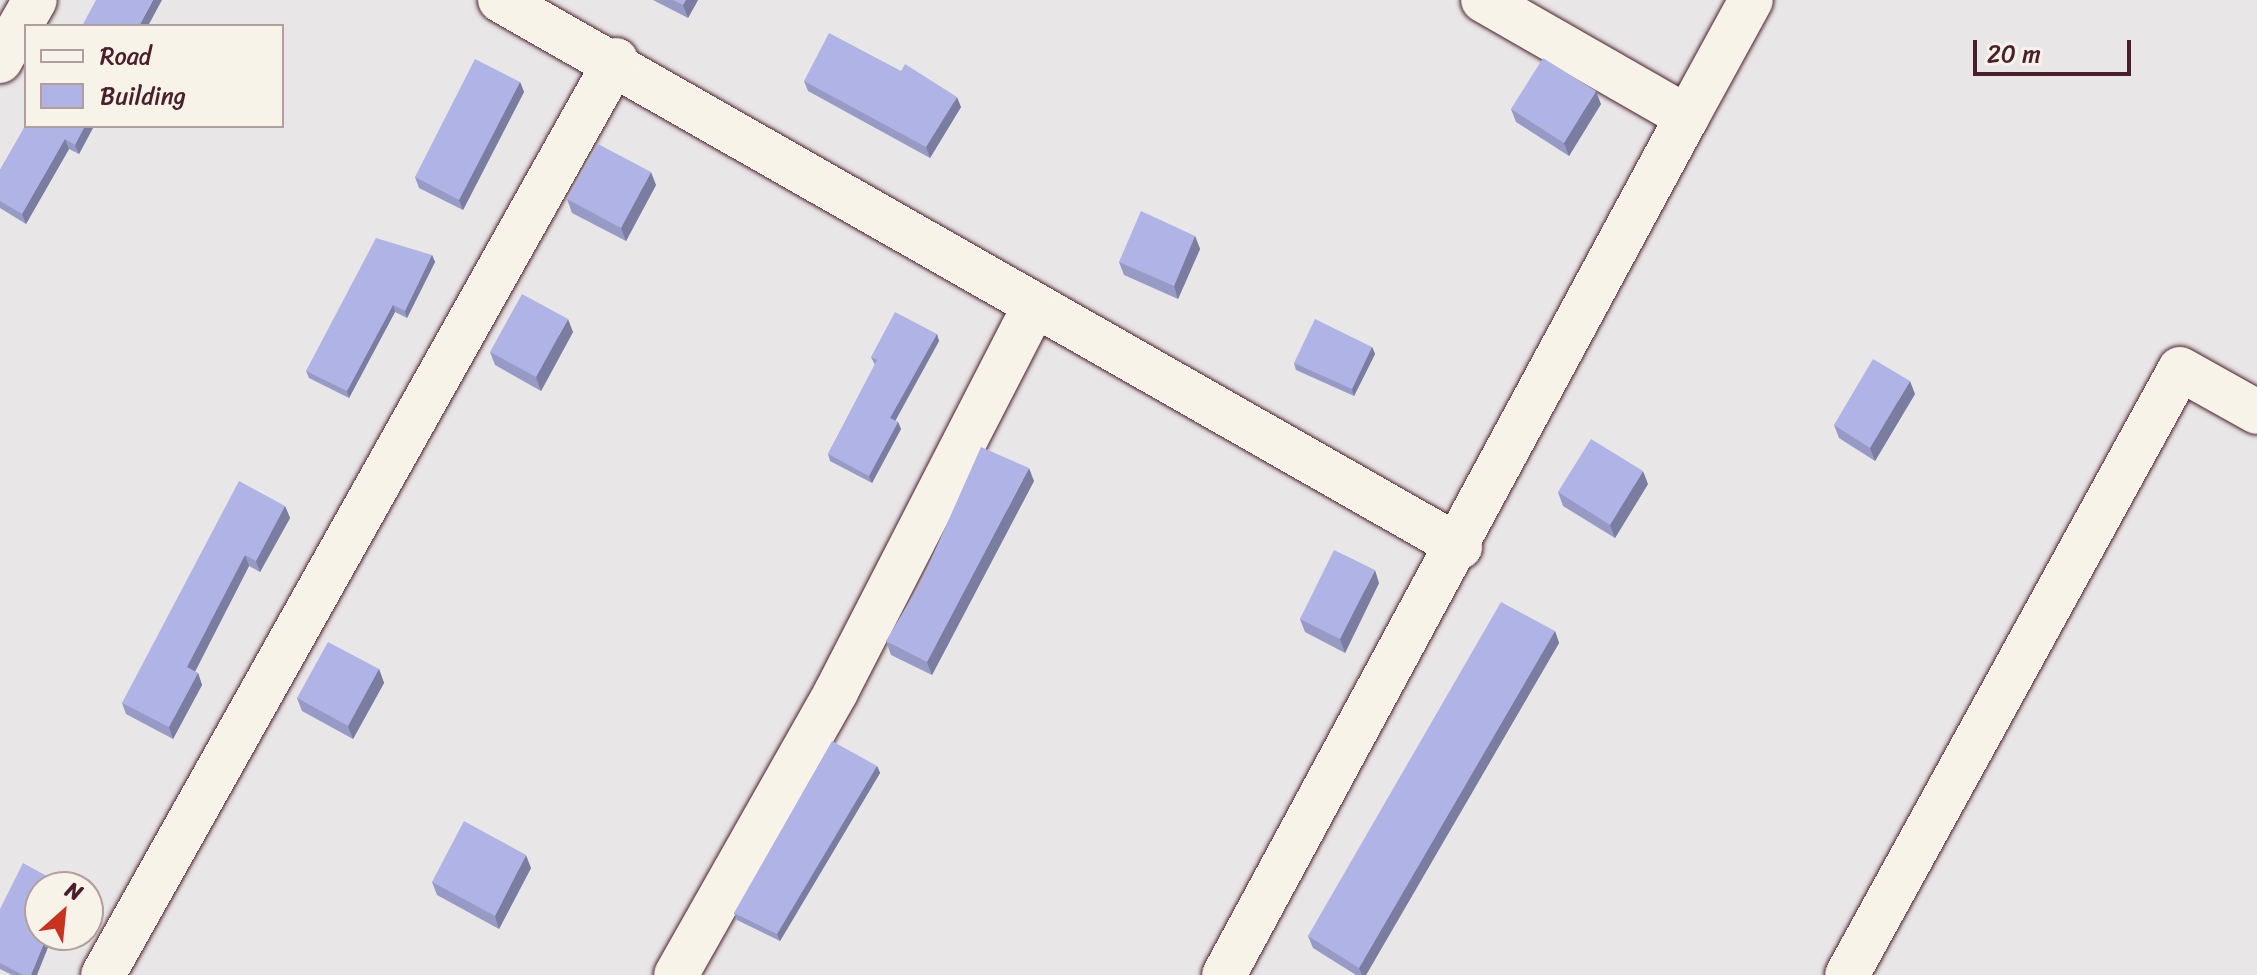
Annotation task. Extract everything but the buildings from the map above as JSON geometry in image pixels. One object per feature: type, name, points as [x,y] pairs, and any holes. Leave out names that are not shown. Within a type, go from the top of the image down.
[{"type":"street","points":[[0,61],[35,0]]},
{"type":"street","points":[[500,0],[616,60],[1035,305],[1460,547]]},
{"type":"street","points":[[1483,0],[1687,117]]},
{"type":"street","points":[[1224,975],[1460,547],[1751,0]]},
{"type":"street","points":[[103,975],[616,60]]},
{"type":"street","points":[[676,975],[836,692],[1035,305]]},
{"type":"street","points":[[1847,975],[2180,369],[2257,412]]}]
